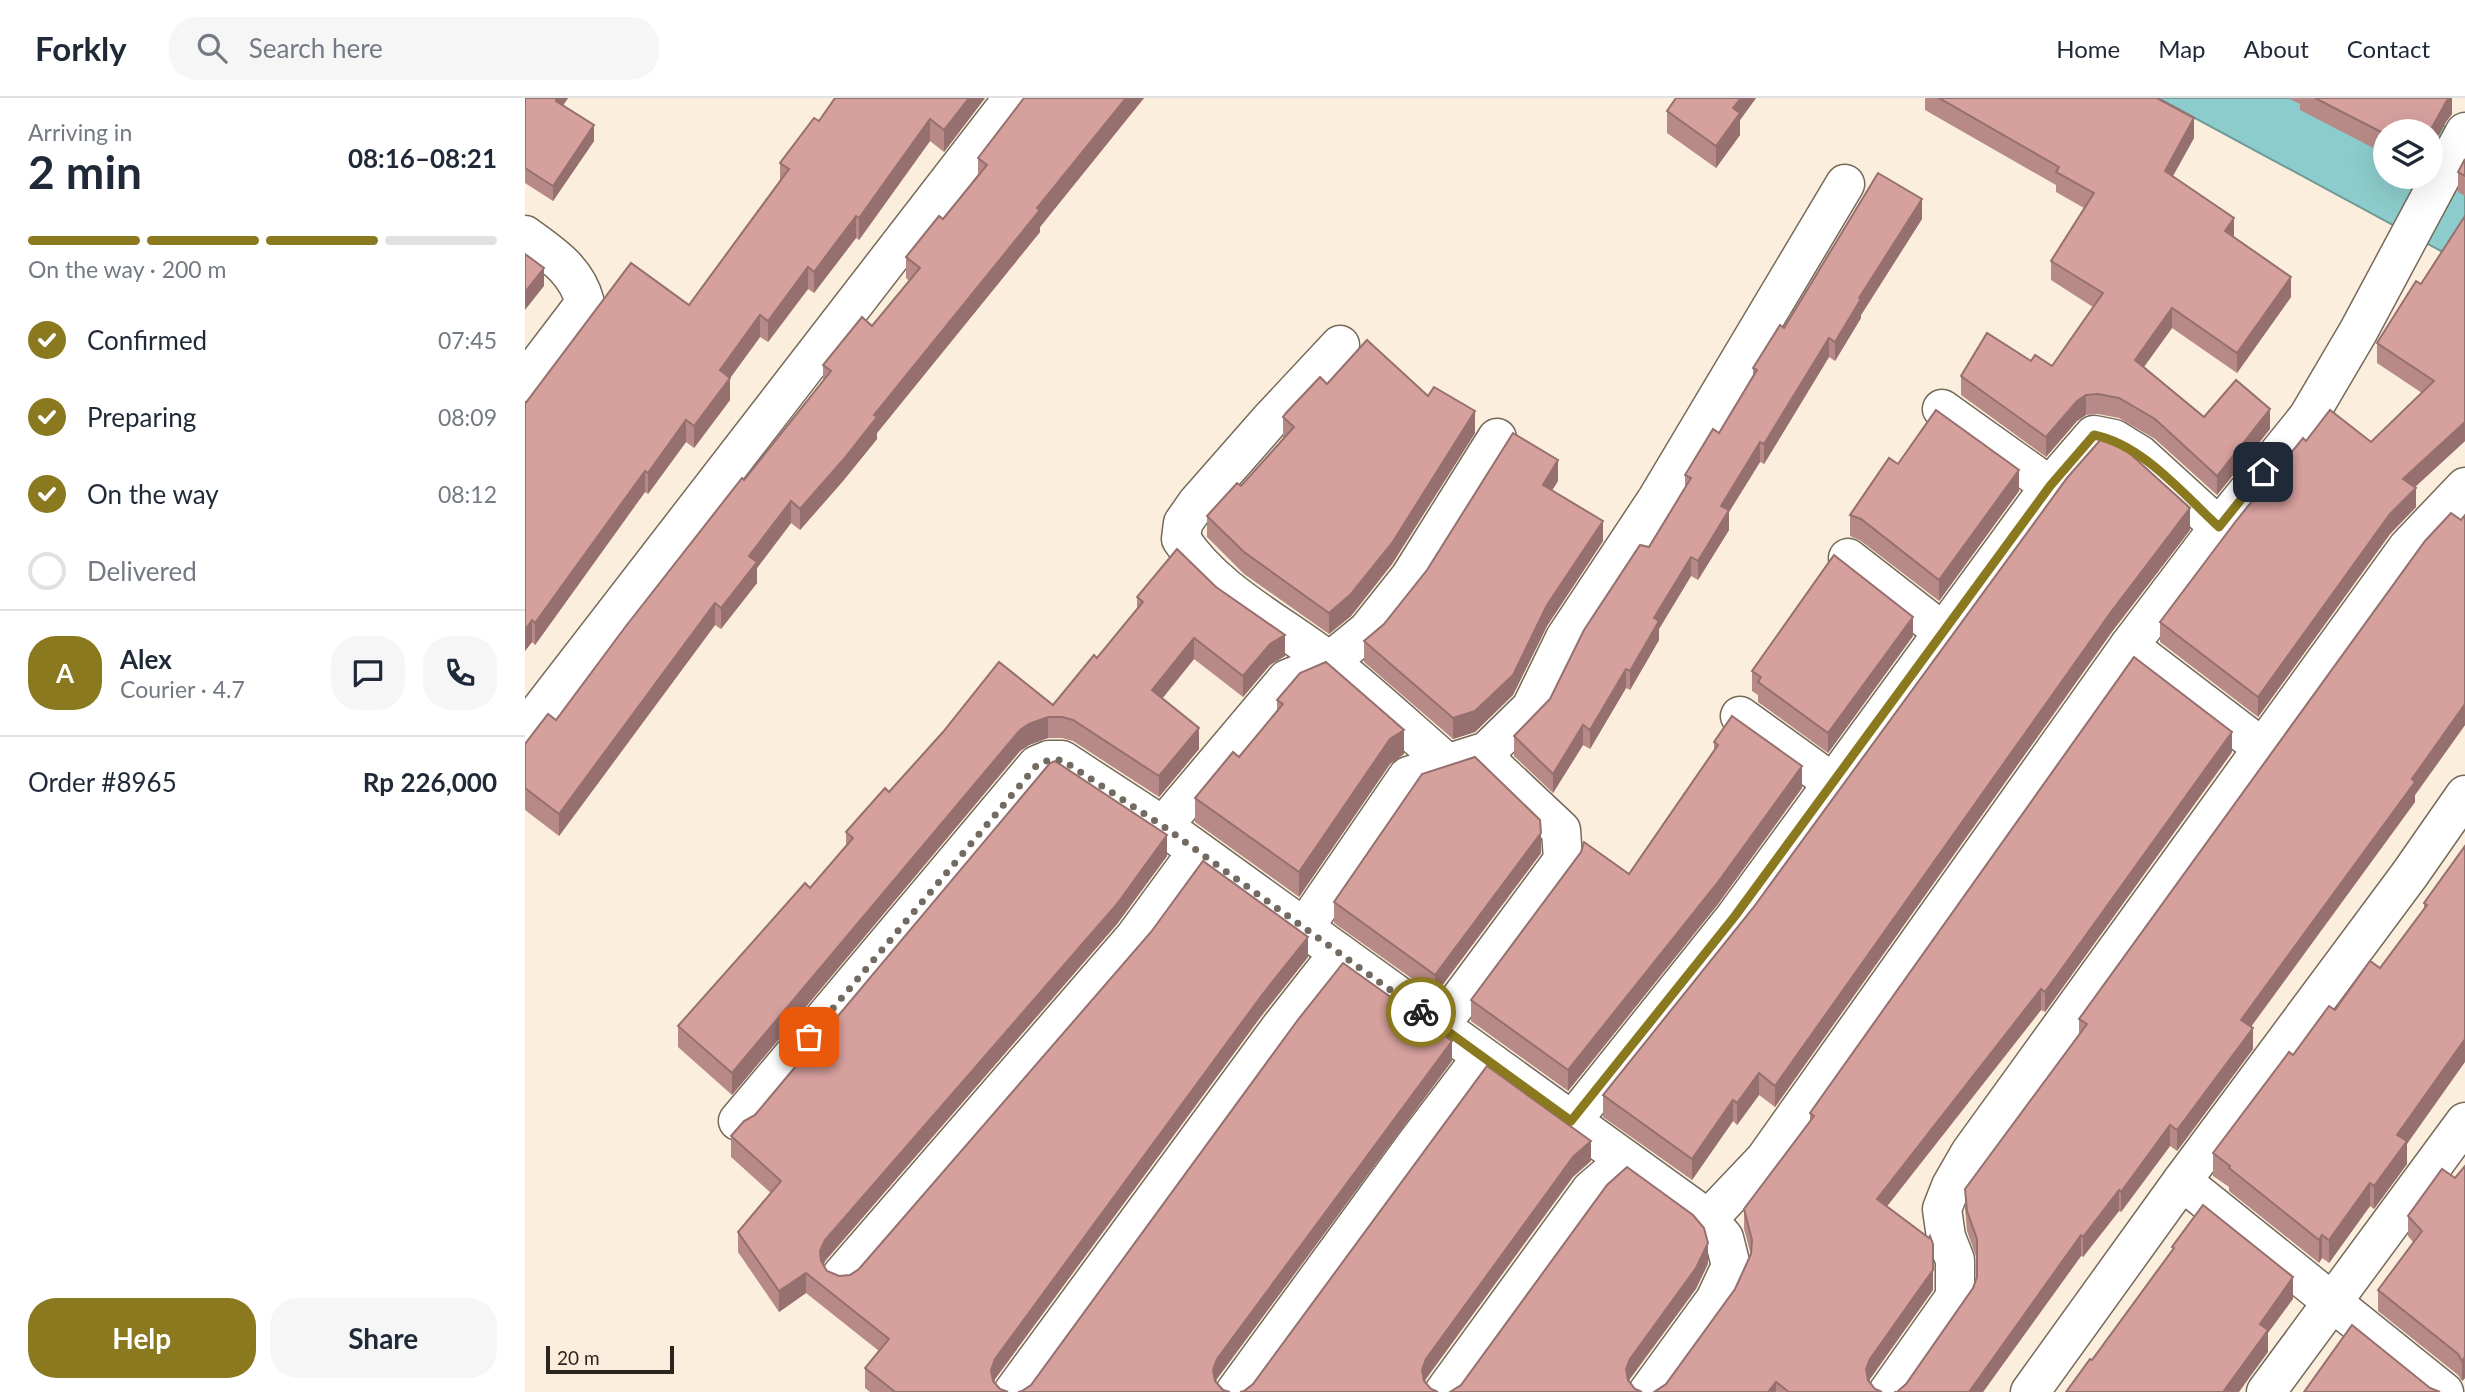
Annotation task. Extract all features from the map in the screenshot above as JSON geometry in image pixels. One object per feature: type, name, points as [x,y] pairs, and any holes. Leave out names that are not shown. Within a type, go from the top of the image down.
[{"type":"street","points":[[525,730],[1013,98]]},
{"type":"street","points":[[1708,1219],[1765,1159],[2129,646],[2219,527],[2308,417],[2394,268],[2465,132]]},
{"type":"street","points":[[1304,928],[1409,776],[1487,751],[1531,708],[1565,638],[1657,499],[1845,184]]},
{"type":"street","points":[[525,235],[566,265],[582,291],[585,303],[525,382]]},
{"type":"street","points":[[1340,345],[1197,503],[1183,523],[1181,540],[1193,558],[1226,587],[1329,662],[1448,764]]},
{"type":"street","points":[[1942,409],[2050,486]]},
{"type":"street","points":[[1571,1121],[1735,916],[2050,486],[2094,435],[2114,439],[2140,455],[2219,527]]},
{"type":"street","points":[[1163,826],[1287,678],[1329,662],[1367,631],[1410,577],[1497,438]]},
{"type":"street","points":[[1888,1392],[1955,1297],[1955,1260],[1946,1237],[1942,1209],[1951,1186],[1970,1153],[2408,547],[2465,487]]},
{"type":"street","points":[[1848,558],[1943,632]]},
{"type":"street","points":[[2129,646],[2264,749]]},
{"type":"street","points":[[1739,716],[1833,783]]},
{"type":"street","points":[[1440,1026],[1563,860],[1561,830],[1495,768],[1487,751]]},
{"type":"street","points":[[738,1121],[1037,765],[1049,760],[1062,760],[1163,826],[1708,1219],[1724,1238],[1731,1266],[1715,1300],[1648,1392]]},
{"type":"street","points":[[2030,1392],[2465,795]]},
{"type":"street","points":[[842,1275],[1134,938],[1197,852]]},
{"type":"street","points":[[1013,1392],[1339,953]]},
{"type":"street","points":[[1235,1392],[1482,1057]]},
{"type":"street","points":[[2266,1392],[2465,1122]]},
{"type":"street","points":[[1444,1392],[1591,1190],[1626,1160]]},
{"type":"street","points":[[2182,1181],[2444,1392]]},
{"type":"water","points":[[2158,98],[2391,98],[2431,119],[2373,119],[2373,189],[2443,189],[2443,125],[2465,137],[2465,264]]},
{"type":"building","points":[[525,98],[557,98],[556,101],[594,125],[553,186],[525,168]]},
{"type":"building","points":[[835,98],[969,98],[944,130],[930,119],[859,218],[856,216],[814,272],[808,267],[768,321],[760,315],[720,370],[730,378],[694,426],[686,420],[648,473],[645,471],[535,623],[532,620],[525,630],[525,404],[631,263],[689,305],[789,169],[780,163],[814,118],[819,121]]},
{"type":"building","points":[[1024,98],[1126,98],[1037,208],[1040,210],[874,415],[877,417],[843,460],[800,509],[791,501],[749,556],[757,562],[721,608],[715,603],[559,814],[525,788],[525,744],[548,714],[556,720],[742,478],[744,480],[831,371],[823,365],[862,317],[872,326],[920,268],[906,257],[939,216],[943,219],[987,165],[978,158]]},
{"type":"building","points":[[1676,98],[1741,98],[1733,108],[1740,113],[1716,146],[1667,111]]},
{"type":"building","points":[[1939,98],[2157,98],[2194,118],[2165,171],[2234,218],[2225,231],[2291,277],[2237,353],[2172,308],[2135,360],[2204,417],[2236,380],[2270,409],[2217,476],[2155,419],[2119,398],[2086,395],[2077,401],[2046,437],[1961,376],[1987,333],[2031,361],[2035,355],[2052,366],[2103,293],[2051,261],[2094,193],[2056,172],[2059,167]]},
{"type":"building","points":[[2315,98],[2449,98],[2437,119],[2373,119],[2373,128]]},
{"type":"building","points":[[2465,159],[2465,176],[2458,172]]},
{"type":"building","points":[[1878,173],[1922,199],[1859,298],[1861,299],[1835,342],[1829,338],[1764,444],[1760,442],[1721,506],[1729,510],[1698,561],[1691,557],[1654,618],[1659,621],[1630,671],[1626,669],[1590,730],[1583,725],[1553,774],[1514,736],[1550,699],[1584,630],[1640,545],[1649,547],[1691,478],[1685,475],[1713,429],[1719,433],[1757,370],[1753,368],[1780,325],[1784,328]]},
{"type":"building","points":[[2465,216],[2465,422],[2403,479],[2416,488],[2390,514],[2258,697],[2160,622],[2236,521],[2303,438],[2306,441],[2330,410],[2371,442],[2434,381],[2377,343],[2416,281],[2421,284]]},
{"type":"building","points":[[525,254],[544,268],[525,292]]},
{"type":"building","points":[[1367,340],[1428,396],[1434,387],[1475,411],[1392,543],[1351,594],[1329,613],[1244,552],[1207,516],[1237,483],[1241,486],[1294,427],[1283,417],[1286,413],[1320,377],[1327,384]]},
{"type":"building","points":[[1936,410],[2019,470],[1939,580],[1861,519],[1850,515],[1889,458],[1898,464]]},
{"type":"building","points":[[1513,433],[1558,460],[1543,485],[1603,521],[1547,605],[1513,675],[1475,711],[1453,718],[1364,641],[1384,624],[1427,570]]},
{"type":"building","points":[[2102,438],[2127,451],[2190,508],[2111,612],[1775,1086],[1759,1073],[1737,1103],[1733,1100],[1692,1159],[1603,1095],[1753,908],[2067,478]]},
{"type":"building","points":[[2451,513],[2461,520],[2465,515],[2465,704],[2412,779],[2415,782],[2241,1020],[2253,1028],[2177,1130],[2170,1125],[2121,1192],[2119,1190],[2083,1237],[2081,1235],[1969,1392],[1897,1392],[1906,1384],[1973,1288],[1977,1277],[1977,1239],[1967,1211],[1965,1189],[2087,1024],[2079,1019],[2425,541]]},
{"type":"building","points":[[1177,549],[1216,587],[1285,635],[1270,644],[1243,676],[1194,638],[1152,690],[1199,728],[1159,776],[1073,720],[1048,717],[1029,724],[1020,730],[732,1073],[678,1026],[805,883],[810,888],[853,838],[846,832],[885,788],[889,792],[943,732],[999,662],[1053,705],[1094,655],[1097,658],[1143,602],[1137,597]]},
{"type":"building","points":[[1834,555],[1913,617],[1828,733],[1758,682],[1761,677],[1752,671]]},
{"type":"building","points":[[2134,657],[2232,732],[2045,992],[2041,989],[1877,1199],[1929,1238],[1930,1236],[1933,1244],[1933,1270],[1870,1359],[1866,1369],[1868,1380],[1875,1389],[1882,1392],[1789,1392],[1776,1382],[1768,1392],[1654,1392],[1666,1384],[1735,1289],[1751,1254],[1752,1240],[1744,1209],[1814,1116],[1810,1113]]},
{"type":"building","points":[[1326,662],[1404,730],[1390,739],[1299,872],[1195,798],[1233,752],[1239,757],[1283,704],[1277,700],[1300,673]]},
{"type":"building","points":[[1732,716],[1802,766],[1718,882],[1568,1070],[1471,1000],[1581,852],[1584,842],[1629,874],[1718,745],[1714,742]]},
{"type":"building","points":[[1475,757],[1540,820],[1541,833],[1435,975],[1334,902],[1422,774]]},
{"type":"building","points":[[1055,761],[1167,835],[1117,904],[825,1240],[820,1251],[821,1261],[827,1271],[839,1276],[850,1275],[859,1269],[1151,932],[1203,861],[1308,937],[1262,995],[995,1359],[991,1370],[993,1381],[1000,1389],[1008,1392],[893,1392],[865,1368],[889,1339],[806,1273],[779,1291],[738,1232],[781,1181],[731,1136],[744,1121],[755,1115],[1050,763]]},
{"type":"building","points":[[2465,846],[2465,1039],[2397,1135],[2407,1141],[2374,1186],[2370,1183],[2329,1240],[2322,1235],[2319,1240],[2213,1153],[2289,1052],[2293,1055],[2329,1006],[2335,1010],[2370,961],[2380,968],[2427,905],[2424,903]]},
{"type":"building","points":[[1343,963],[1452,1041],[1217,1359],[1213,1370],[1215,1381],[1223,1390],[1230,1392],[1018,1392],[1031,1385],[1297,1021]]},
{"type":"building","points":[[1487,1066],[1591,1141],[1573,1157],[1426,1359],[1422,1370],[1424,1381],[1438,1392],[1240,1392],[1253,1384]]},
{"type":"building","points":[[2465,1166],[2465,1357],[2462,1361],[2458,1354],[2378,1290],[2422,1231],[2408,1216],[2442,1169],[2455,1178]]},
{"type":"building","points":[[1627,1167],[1693,1215],[1704,1228],[1708,1243],[1696,1268],[1630,1359],[1626,1369],[1628,1380],[1635,1389],[1642,1392],[1450,1392],[1461,1385],[1607,1185]]},
{"type":"building","points":[[2203,1205],[2293,1277],[2260,1324],[2268,1330],[2223,1392],[2066,1392],[2090,1359],[2092,1360]]},
{"type":"building","points":[[2352,1325],[2430,1388],[2440,1392],[2304,1392]]},
{"type":"way so far","points":[[809,1037],[1037,765],[1049,760],[1062,760],[1163,826],[1421,1012]]},
{"type":"route","points":[[1421,1012],[1571,1121],[1735,916],[2050,486],[2094,435],[2114,439],[2140,455],[2219,527],[2263,472]]}]
